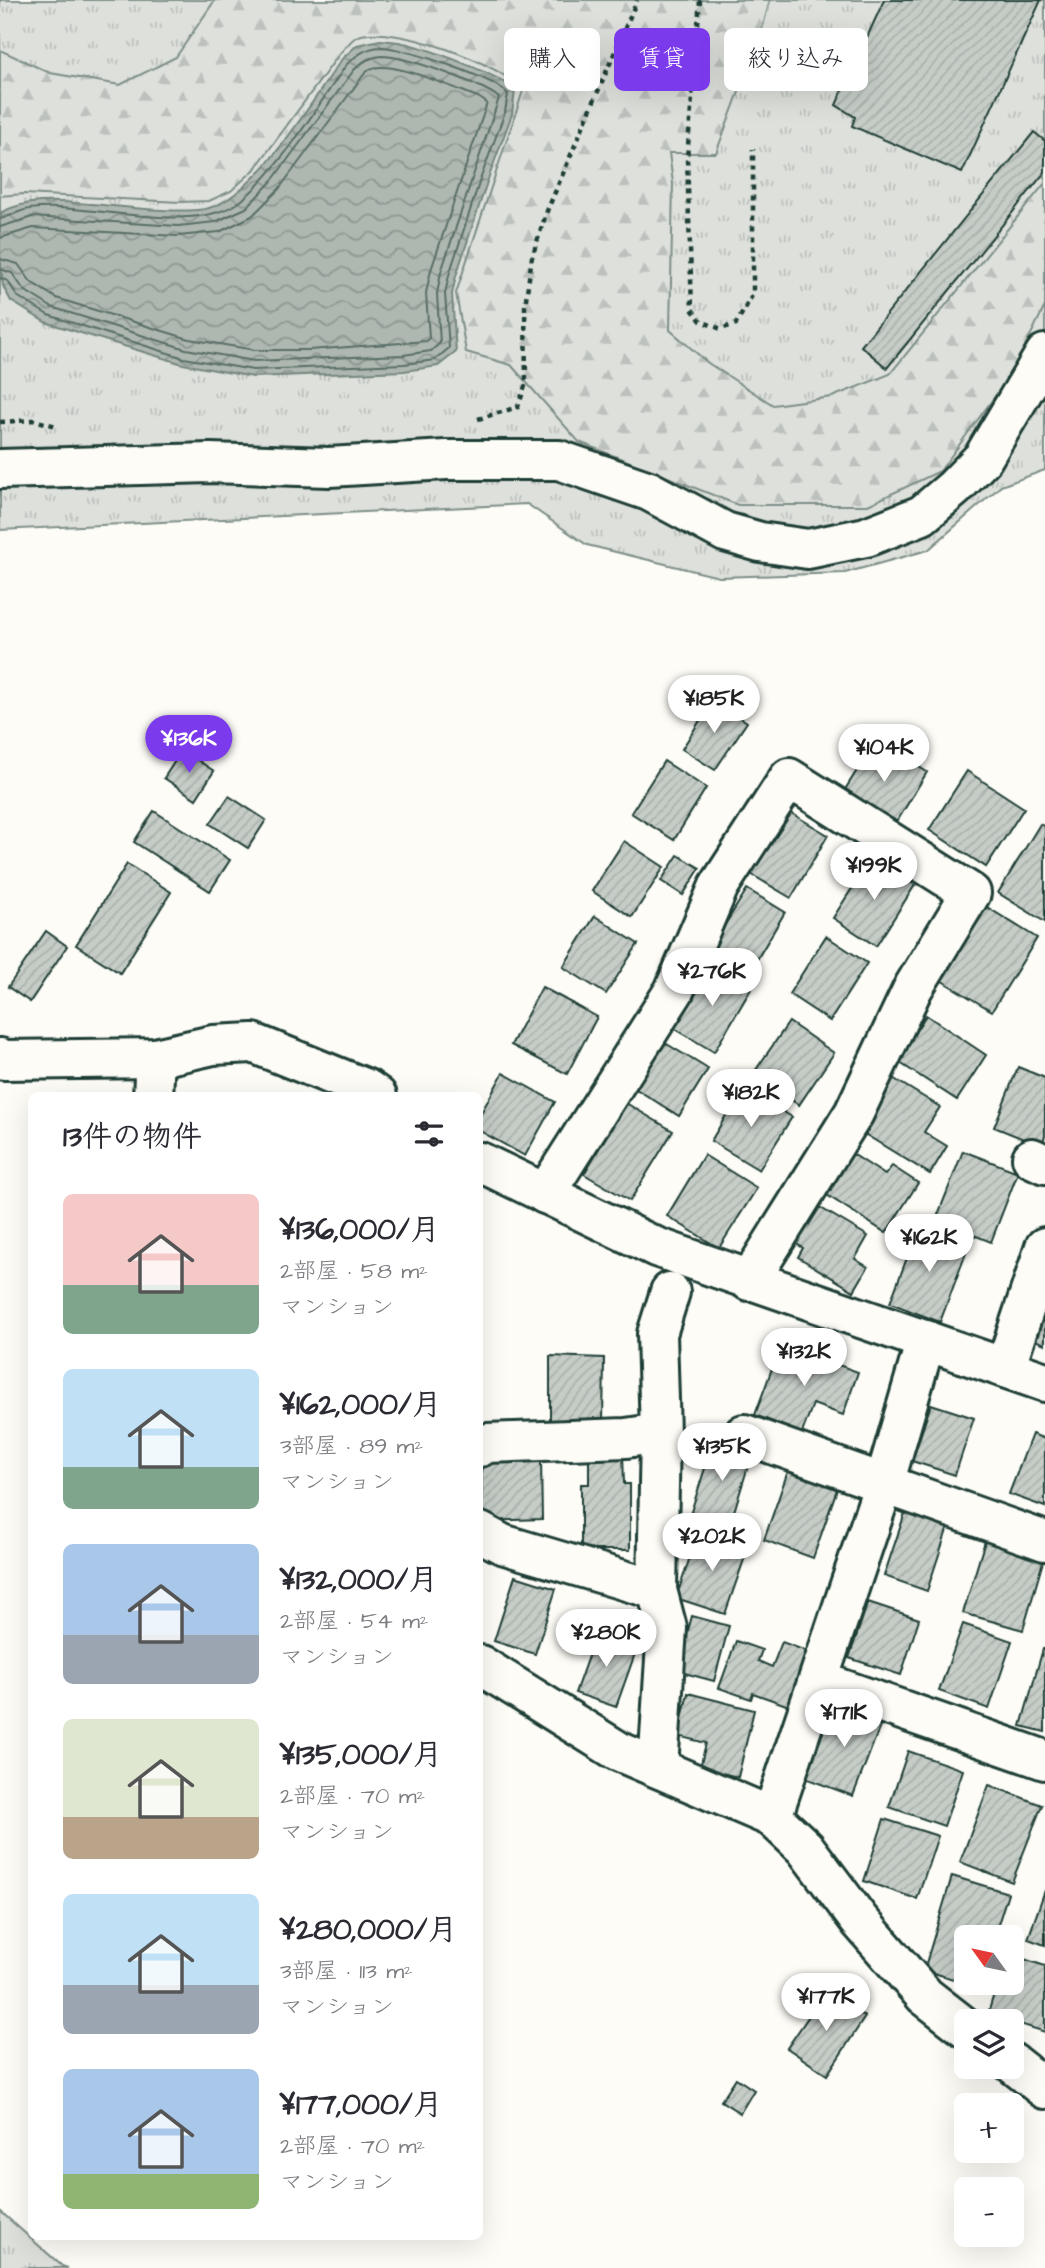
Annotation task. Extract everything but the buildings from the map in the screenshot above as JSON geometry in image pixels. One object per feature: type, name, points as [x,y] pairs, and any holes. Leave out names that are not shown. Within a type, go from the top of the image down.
[{"type":"street","points":[[0,469],[210,463],[329,467],[446,460],[559,460],[649,491],[725,532],[760,542],[808,549],[866,537],[922,515],[954,488],[983,458],[1045,354]]},
{"type":"street","points":[[545,1194],[674,991],[719,886],[789,778],[971,893],[913,988],[854,1113],[749,1281]]},
{"type":"street","points":[[0,1058],[155,1058],[213,1045],[253,1043],[372,1092]]},
{"type":"street","points":[[153,1092],[155,1058]]},
{"type":"street","points":[[483,1163],[656,1247],[1045,1382]]},
{"type":"street","points":[[1005,1368],[1045,1247]]},
{"type":"street","points":[[658,1768],[667,1628],[657,1590],[660,1433],[657,1335],[670,1292]]},
{"type":"street","points":[[772,1817],[884,1484],[926,1340]]},
{"type":"street","points":[[483,1445],[626,1438],[660,1433]]},
{"type":"street","points":[[744,1434],[1045,1541]]},
{"type":"street","points":[[483,1534],[502,1544],[657,1590]]},
{"type":"street","points":[[483,1667],[618,1751],[772,1817],[805,1847],[859,1920],[925,1996],[954,2019]]},
{"type":"street","points":[[819,1681],[1045,1760]]},
{"type":"street","points":[[1024,2072],[1045,2089]]},
{"type":"path","points":[[470,421],[518,407],[522,397],[526,383],[525,306],[532,257],[547,211],[637,0]]},
{"type":"path","points":[[700,0],[687,158],[692,309],[701,321],[720,329],[736,324],[752,294],[753,149]]},
{"type":"path","points":[[0,422],[33,420],[62,427]]},
{"type":"green space","points":[[0,0],[1045,0],[1045,470],[1001,486],[928,550],[845,573],[719,577],[587,545],[527,504],[0,530]]},
{"type":"green space","points":[[215,0],[770,0],[762,28],[724,28],[724,91],[739,91],[716,153],[669,153],[673,183],[670,330],[708,363],[773,405],[832,397],[890,374],[1045,183],[1045,306],[1012,373],[940,471],[868,505],[738,505],[579,442],[511,365],[466,352],[456,293],[523,91],[600,91],[600,28],[504,28],[504,75],[470,58],[418,40],[393,35],[372,34],[356,37],[341,52],[254,170],[231,191],[209,201],[24,194],[0,196],[0,50],[50,73],[120,85],[176,57]]},
{"type":"green space","points":[[0,2211],[28,2236],[28,2240],[33,2240],[62,2266],[68,2268],[0,2268]]},
{"type":"water","points":[[380,40],[428,50],[496,78],[504,83],[504,91],[515,91],[512,114],[456,276],[452,294],[456,352],[438,366],[404,371],[253,377],[183,364],[45,322],[11,301],[3,286],[0,254],[2,212],[35,202],[168,210],[209,208],[228,199],[265,166],[300,121],[342,59],[357,45]]}]
